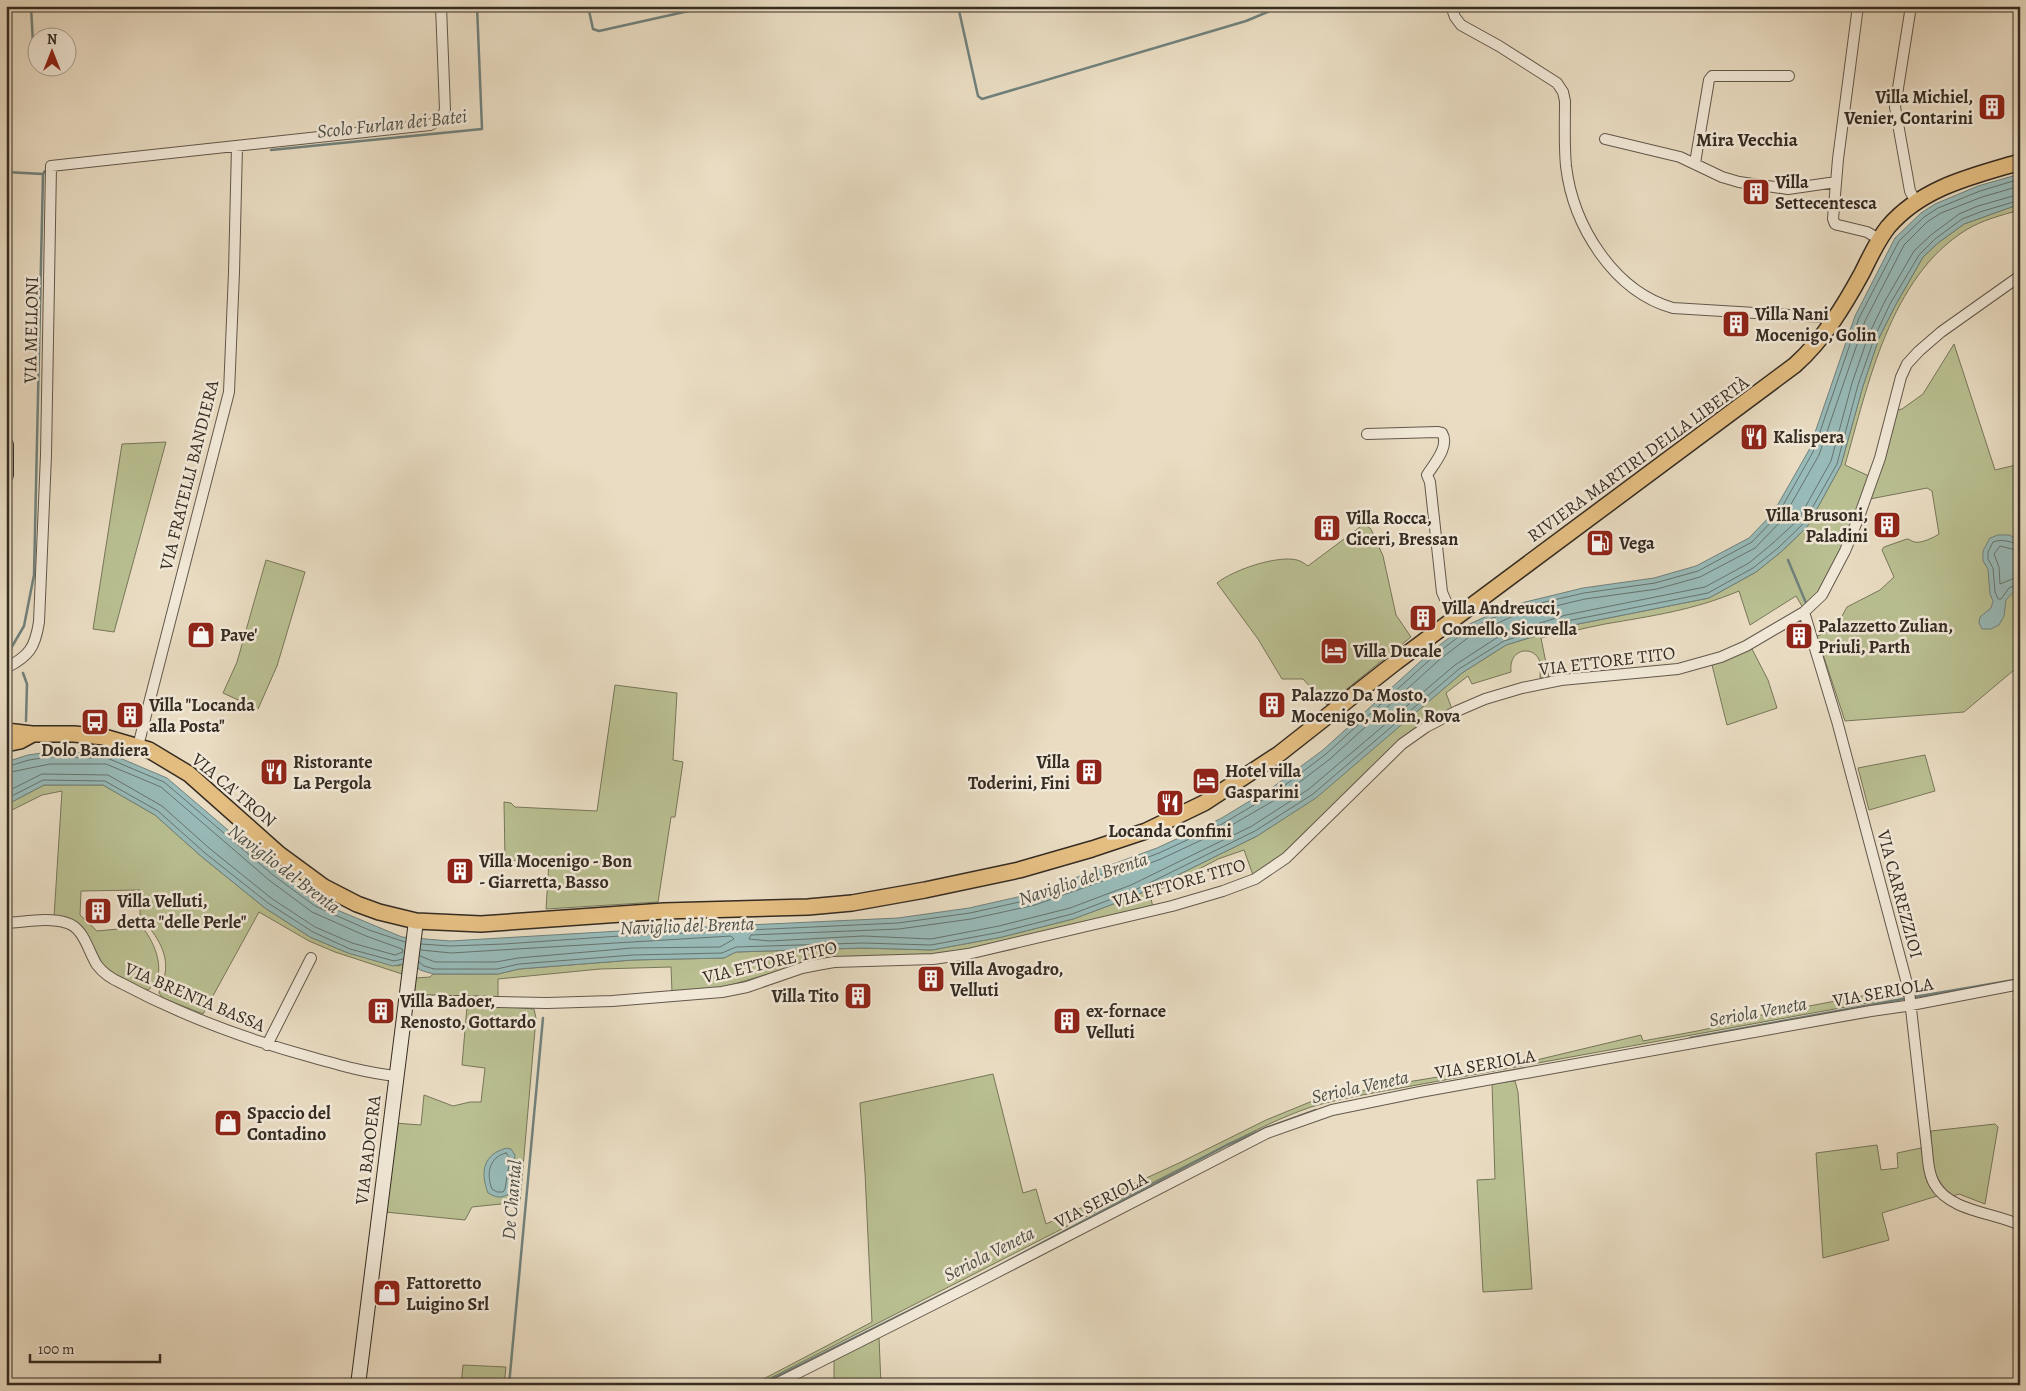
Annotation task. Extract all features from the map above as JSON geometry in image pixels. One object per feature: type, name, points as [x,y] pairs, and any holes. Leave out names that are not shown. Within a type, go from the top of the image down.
[{"type":"main road","name":"RIVIERA MARTIRI DELLA LIBERTÀ","points":[[416,921],[481,924],[664,911],[831,905],[876,900],[1019,870],[1063,858],[1146,831],[1170,821],[1210,799],[1279,754],[1456,617],[1781,377],[1809,352],[1832,322],[1861,274],[1879,239],[1889,226],[1916,202],[1945,186],[2020,162]]},
{"type":"main road","points":[[6,445],[6,475]]},
{"type":"main road","name":"VIA CA' TRON","points":[[8,734],[20,741],[32,734],[88,734],[114,738],[138,746],[162,757],[189,774],[280,854],[324,887],[357,904],[386,914],[416,921]]},
{"type":"main road","name":"VIA BADOERA","points":[[358,1385],[416,921]]},
{"type":"street","points":[[237,146],[420,127],[430,125],[441,119],[445,110],[445,98],[441,6]]},
{"type":"street","points":[[1451,6],[1455,18],[1461,25],[1499,46],[1557,83],[1563,92],[1566,165],[1571,189],[1582,223],[1600,252],[1636,290],[1653,301],[1673,308],[1821,317],[1832,322]]},
{"type":"street","points":[[1858,6],[1836,182],[1834,219],[1835,224],[1867,232],[1879,239]]},
{"type":"street","points":[[1911,6],[1895,107],[1910,192],[1916,202]]},
{"type":"street","points":[[1694,164],[1709,80],[1712,76],[1789,76]]},
{"type":"street","points":[[1605,138],[1680,158],[1722,177],[1739,182],[1788,189],[1836,182]]},
{"type":"street","name":"VIA MELLONI","points":[[6,668],[29,653],[35,642],[39,622],[46,456],[51,166],[237,146]]},
{"type":"street","name":"VIA FRATELLI BANDIERA","points":[[138,746],[229,392],[237,146]]},
{"type":"street","name":"VIA ETTORE TITO","points":[[406,1000],[547,1003],[612,1001],[722,992],[747,987],[817,965],[844,962],[933,959],[968,954],[1172,906],[1223,891],[1255,879],[1286,858],[1402,744],[1426,727],[1457,711],[1513,691],[1561,680],[1678,669],[1696,665],[1746,646],[1804,612],[1822,595],[1845,552],[1880,458],[1906,364],[1941,332],[2020,276]]},
{"type":"street","points":[[1367,434],[1442,433],[1445,438],[1444,444],[1427,475],[1430,482],[1442,592],[1456,617]]},
{"type":"street","name":"VIA CARREZZIOI","points":[[1804,612],[1837,721],[1910,1000],[1931,1176],[1936,1186],[1949,1199],[1958,1204],[2020,1225]]},
{"type":"street","name":"VIA BRENTA BASSA","points":[[6,923],[52,921],[71,925],[83,937],[96,964],[111,978],[214,1026],[267,1045],[363,1072],[396,1076]]},
{"type":"street","points":[[267,1045],[311,958]]},
{"type":"street","name":"VIA SERIOLA","points":[[774,1385],[1233,1150],[1297,1122],[1332,1110],[1910,1000],[2020,984]]},
{"type":"green space","points":[[2020,204],[2020,210],[1972,226],[1940,250],[1918,275],[1900,304],[1873,368],[1845,465],[1871,477],[1845,540],[1822,588],[1803,608],[1796,596],[1750,625],[1739,591],[1722,598],[1673,612],[1541,638],[1549,678],[1540,678],[1540,662],[1533,653],[1528,651],[1518,653],[1511,664],[1511,672],[1472,684],[1468,676],[1446,693],[1452,709],[1419,727],[1281,857],[1253,875],[1244,850],[1218,859],[1150,895],[1153,907],[1020,939],[960,951],[930,955],[805,963],[724,987],[672,992],[671,967],[600,969],[498,979],[498,999],[420,997],[414,991],[416,978],[430,977],[433,974],[498,974],[519,969],[633,960],[724,958],[736,952],[863,948],[932,950],[1002,937],[1073,919],[1135,896],[1257,836],[1315,798],[1462,673],[1506,645],[1568,626],[1709,598],[1756,572],[1781,552],[1807,527],[1841,465],[1863,386],[1879,338],[1923,257],[1938,243],[1964,224]]},
{"type":"green space","points":[[1954,344],[1995,470],[2020,464],[2020,665],[1964,712],[1845,721],[1817,636],[1839,628],[1838,623],[1847,607],[1880,590],[1894,577],[1882,550],[1884,547],[1907,539],[1920,542],[1939,534],[1932,491],[1927,488],[1870,499],[1895,411],[1902,409],[1923,394]]},
{"type":"green space","points":[[166,442],[114,632],[93,629],[122,444]]},
{"type":"green space","points":[[1364,524],[1371,529],[1383,556],[1396,615],[1411,637],[1327,705],[1303,679],[1282,679],[1258,639],[1217,583],[1233,573],[1267,562],[1288,559],[1298,560],[1308,566]]},
{"type":"green space","points":[[266,560],[305,572],[277,666],[258,709],[223,693],[237,662]]},
{"type":"green space","points":[[1752,649],[1768,680],[1777,708],[1727,725],[1712,665]]},
{"type":"green space","points":[[615,685],[677,693],[673,760],[683,762],[675,817],[671,817],[658,902],[546,909],[549,862],[505,860],[504,802],[511,803],[515,807],[597,811]]},
{"type":"green space","points":[[1925,755],[1935,791],[1869,810],[1858,768]]},
{"type":"green space","points":[[44,785],[103,785],[155,815],[202,857],[265,908],[310,937],[348,953],[398,966],[403,964],[402,974],[335,952],[309,941],[259,912],[203,1014],[163,998],[159,993],[165,974],[165,958],[159,942],[140,917],[140,890],[81,891],[80,915],[97,931],[118,929],[129,917],[142,927],[151,941],[158,959],[159,968],[154,984],[148,990],[124,980],[103,965],[81,927],[66,919],[54,917],[62,791],[42,795],[6,813],[6,805]]},
{"type":"green space","points":[[1899,989],[1906,996],[1374,1093],[1311,1107],[1237,1140],[757,1385],[752,1385],[872,1322],[860,1103],[993,1074],[1023,1193],[1036,1189],[1046,1224],[1179,1163],[1266,1120],[1310,1102],[1395,1084],[1524,1063],[1641,1035],[1643,1041],[1711,1028],[1751,1017]]},
{"type":"green space","points":[[497,1006],[534,1009],[536,1018],[520,1202],[472,1207],[465,1220],[385,1212],[394,1123],[421,1125],[424,1095],[453,1106],[470,1102],[481,1102],[485,1068],[462,1065],[467,1007]]},
{"type":"green space","points":[[1515,1081],[1518,1092],[1532,1289],[1483,1292],[1477,1180],[1495,1179],[1492,1083]]},
{"type":"green space","points":[[1995,1124],[1998,1127],[1985,1204],[1959,1194],[1953,1196],[1936,1175],[1932,1159],[1931,1131]]},
{"type":"green space","points":[[1877,1145],[1881,1170],[1898,1168],[1897,1153],[1921,1148],[1929,1179],[1937,1196],[1882,1213],[1889,1240],[1823,1258],[1816,1153]]},
{"type":"green space","points":[[879,1337],[881,1385],[834,1385],[834,1359]]},
{"type":"green space","points":[[463,1365],[506,1367],[504,1385],[461,1385]]},
{"type":"water","name":"Naviglio del Brenta","points":[[2020,174],[2020,204],[1964,224],[1938,243],[1923,257],[1879,338],[1863,386],[1841,465],[1807,527],[1781,552],[1756,572],[1709,598],[1568,626],[1506,645],[1462,673],[1316,798],[1257,836],[1135,896],[1073,919],[1002,937],[932,950],[863,948],[736,952],[724,958],[633,960],[519,969],[498,974],[433,974],[420,970],[417,967],[403,964],[393,966],[348,953],[310,937],[265,908],[202,857],[155,815],[103,785],[44,785],[6,805],[6,762],[28,755],[49,752],[108,753],[167,778],[276,871],[318,902],[402,937],[450,941],[898,918],[969,908],[1031,894],[1157,848],[1220,819],[1273,787],[1323,750],[1432,651],[1463,627],[1509,606],[1583,588],[1654,578],[1696,566],[1749,538],[1773,513],[1809,450],[1855,316],[1895,238],[1921,213],[1935,204],[1978,186]]},
{"type":"water","points":[[6,198],[9,200],[7,281],[6,281]]},
{"type":"water","points":[[1998,535],[2009,535],[2020,540],[2020,585],[2006,600],[2004,616],[1999,625],[1991,629],[1982,629],[1979,623],[1980,617],[1991,608],[1993,601],[1990,594],[1988,569],[1983,561],[1983,551],[1990,538]]},
{"type":"water","points":[[507,1148],[511,1149],[515,1155],[510,1193],[497,1197],[488,1193],[484,1171],[488,1159]]},
{"type":"waterway","points":[[31,6],[32,28]]},
{"type":"waterway","name":"Scolo Furlan dei Batei","points":[[271,150],[482,129],[477,6]]},
{"type":"waterway","points":[[588,6],[593,29],[599,31],[711,6]]},
{"type":"waterway","points":[[958,6],[978,96],[982,99],[1246,21],[1282,6]]},
{"type":"waterway","name":"Scolo Furlan dei Batei","points":[[10,654],[10,650],[24,626],[34,575],[43,174],[45,171]]},
{"type":"waterway","points":[[6,172],[43,174]]},
{"type":"waterway","points":[[1788,560],[1806,603]]},
{"type":"waterway","name":"Scolo Furlan dei Batei","points":[[23,673],[27,684],[26,721]]},
{"type":"waterway","name":"Seriola Veneta","points":[[1914,997],[2020,979]]},
{"type":"waterway","name":"Seriola Veneta","points":[[1690,1038],[1908,998]]},
{"type":"waterway","name":"De Chantal","points":[[509,1385],[543,1018]]},
{"type":"waterway","name":"Seriola Veneta","points":[[760,1385],[989,1271],[1227,1145],[1266,1128],[1316,1110]]},
{"type":"place","name":"Villa Michiel, Venier, Contarini","points":[[1992,107]]},
{"type":"place","name":"Villa Settecentesca","points":[[1756,192]]},
{"type":"place","name":"Villa Nani Mocenigo, Golin","points":[[1736,324]]},
{"type":"place","name":"Kalispera","points":[[1754,437]]},
{"type":"place","name":"Villa Brusoni, Paladini","points":[[1887,525]]},
{"type":"place","name":"Villa Rocca, Ciceri, Bressan","points":[[1327,528]]},
{"type":"place","name":"Vega","points":[[1600,543]]},
{"type":"place","name":"Villa Andreucci, Comello, Sicurella","points":[[1423,618]]},
{"type":"place","name":"Pave'","points":[[201,635]]},
{"type":"place","name":"Palazzetto Zulian, Priuli, Parth","points":[[1799,636]]},
{"type":"place","name":"Villa Ducale","points":[[1334,651]]},
{"type":"place","name":"Palazzo Da Mosto, Mocenigo, Molin, Rova","points":[[1272,705]]},
{"type":"place","name":"Villa \"Locanda alla Posta\"","points":[[130,715]]},
{"type":"place","name":"Dolo Bandiera","points":[[95,722]]},
{"type":"place","name":"Ristorante La Pergola","points":[[274,772]]},
{"type":"place","name":"Villa Toderini, Fini","points":[[1089,772]]},
{"type":"place","name":"Hotel villa Gasparini","points":[[1206,781]]},
{"type":"place","name":"Locanda Confini","points":[[1170,803]]},
{"type":"place","name":"Villa Mocenigo - Bon - Giarretta, Basso","points":[[460,871]]},
{"type":"place","name":"Villa Velluti, detta \"delle Perle\"","points":[[98,911]]},
{"type":"place","name":"Villa Avogadro, Velluti","points":[[931,979]]},
{"type":"place","name":"Villa Tito","points":[[858,996]]},
{"type":"place","name":"Villa Badoer, Renosto, Gottardo","points":[[381,1011]]},
{"type":"place","name":"ex-fornace Velluti","points":[[1067,1021]]},
{"type":"place","name":"Spaccio del Contadino","points":[[228,1123]]},
{"type":"place","name":"Fattoretto Luigino Srl","points":[[387,1293]]},
{"type":"district","name":"Mira Vecchia","points":[[1747,140]]}]
